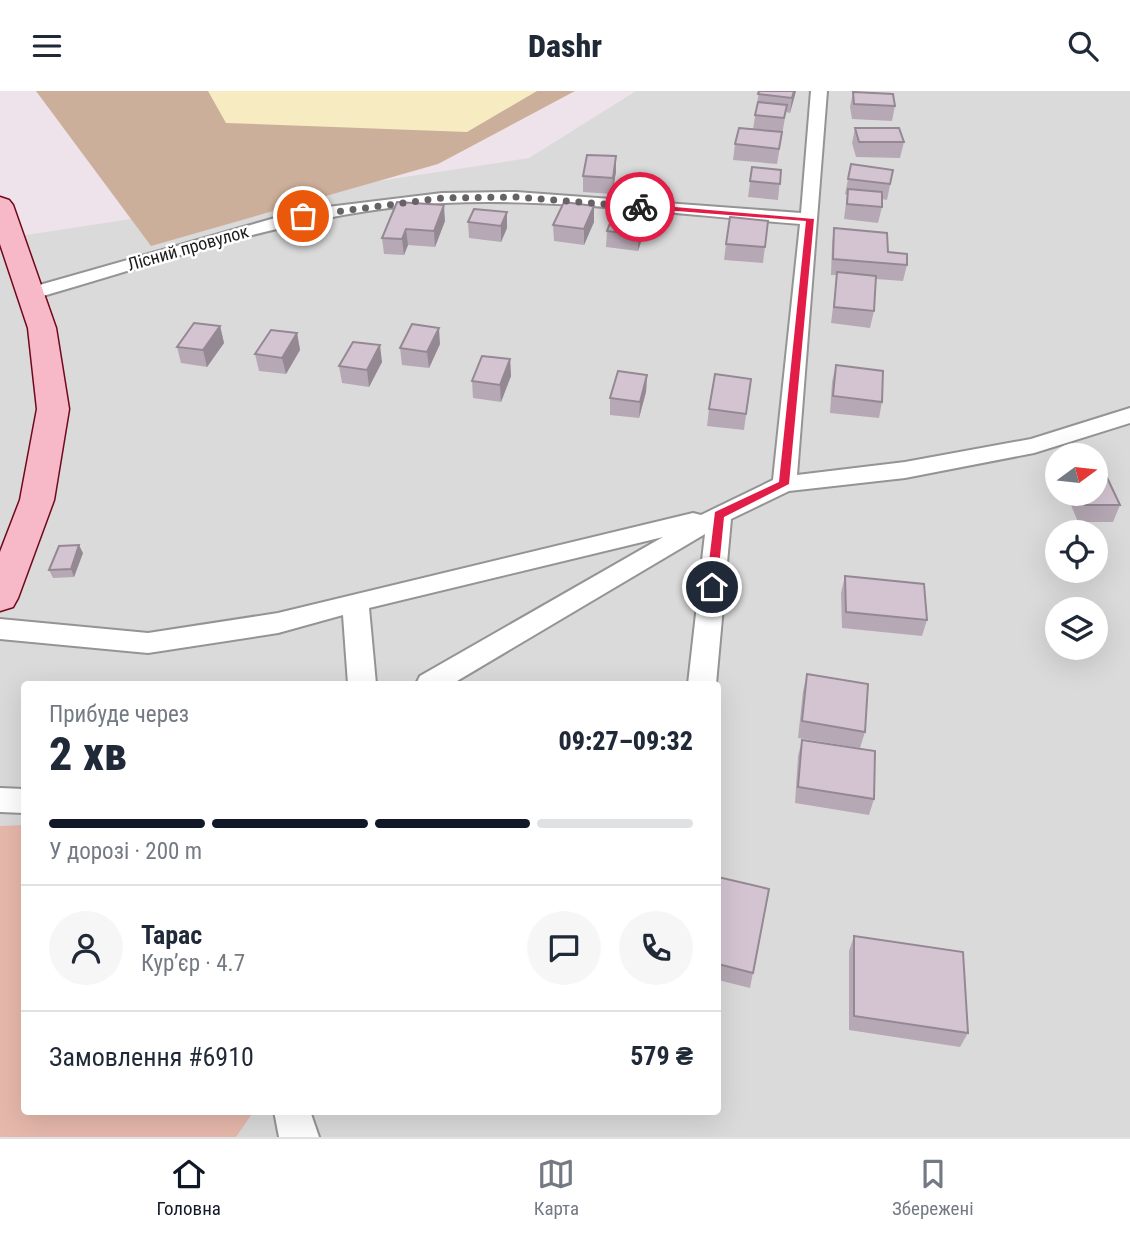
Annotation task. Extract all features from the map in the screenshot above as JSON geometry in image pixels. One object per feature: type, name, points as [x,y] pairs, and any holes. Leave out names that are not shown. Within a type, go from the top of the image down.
[{"type":"main road","points":[[0,205],[42,328],[53,409],[37,500],[0,598]]},
{"type":"street","points":[[784,484],[810,219],[818,91]]},
{"type":"street","name":"Лісний провулок","points":[[29,294],[303,216],[442,198],[516,197],[810,219]]},
{"type":"street","points":[[435,681],[719,515],[784,484],[905,470],[1034,446],[1130,415]]},
{"type":"street","points":[[0,629],[148,643],[278,624],[355,602],[719,515]]},
{"type":"street","points":[[702,681],[719,515]]},
{"type":"street","points":[[355,602],[362,681]]},
{"type":"street","points":[[292,1115],[293,1126],[301,1137]]},
{"type":"shaded area","points":[[36,91],[575,91],[438,164],[151,246]]},
{"type":"shaded area","points":[[208,91],[537,91],[467,132],[226,123]]},
{"type":"shaded area","points":[[636,91],[1130,91],[1130,1137],[0,1137],[0,239],[529,158]]},
{"type":"shaded area","points":[[21,825],[21,1115],[251,1115],[236,1137],[0,1137],[0,826]]},
{"type":"building","points":[[759,91],[794,91],[792,98],[758,94]]},
{"type":"building","points":[[853,92],[893,94],[895,106],[854,104]]},
{"type":"building","points":[[758,102],[787,105],[784,118],[755,115]]},
{"type":"building","points":[[739,128],[782,132],[779,149],[735,144]]},
{"type":"building","points":[[855,128],[899,128],[904,142],[859,142]]},
{"type":"building","points":[[587,155],[616,156],[613,178],[583,176]]},
{"type":"building","points":[[851,164],[893,170],[890,184],[848,179]]},
{"type":"building","points":[[752,167],[781,170],[780,184],[750,181]]},
{"type":"building","points":[[848,189],[882,192],[882,207],[847,204]]},
{"type":"building","points":[[397,202],[444,205],[434,231],[406,229],[402,239],[382,238]]},
{"type":"building","points":[[564,202],[594,206],[584,229],[553,225]]},
{"type":"building","points":[[616,208],[647,211],[638,235],[607,231]]},
{"type":"building","points":[[474,209],[507,212],[501,226],[468,222]]},
{"type":"building","points":[[730,217],[768,221],[765,247],[726,244]]},
{"type":"building","points":[[834,228],[887,233],[888,252],[907,254],[907,265],[833,259]]},
{"type":"building","points":[[837,272],[876,276],[874,311],[834,307]]},
{"type":"building","points":[[194,323],[220,326],[203,350],[177,347]]},
{"type":"building","points":[[412,324],[439,328],[427,352],[400,348]]},
{"type":"building","points":[[271,330],[297,333],[282,358],[255,354]]},
{"type":"building","points":[[353,342],[380,345],[367,370],[339,366]]},
{"type":"building","points":[[482,356],[510,359],[500,385],[472,381]]},
{"type":"building","points":[[836,365],[883,371],[882,402],[833,396]]},
{"type":"building","points":[[618,371],[647,375],[640,402],[610,398]]},
{"type":"building","points":[[715,374],[751,379],[746,414],[709,409]]},
{"type":"building","points":[[1108,480],[1120,505],[1108,505]]},
{"type":"building","points":[[79,545],[71,569],[49,570],[59,546]]},
{"type":"building","points":[[845,576],[924,584],[927,620],[846,612]]},
{"type":"building","points":[[807,674],[868,684],[865,732],[802,721]]},
{"type":"building","points":[[802,740],[875,751],[874,799],[798,787]]},
{"type":"building","points":[[721,878],[769,889],[753,973],[721,965]]},
{"type":"building","points":[[854,936],[963,952],[968,1033],[854,1016]]},
{"type":"way so far","points":[[303,216],[442,198],[516,197],[640,207]]},
{"type":"route","points":[[640,207],[810,219],[784,484],[719,515],[712,587]]}]
